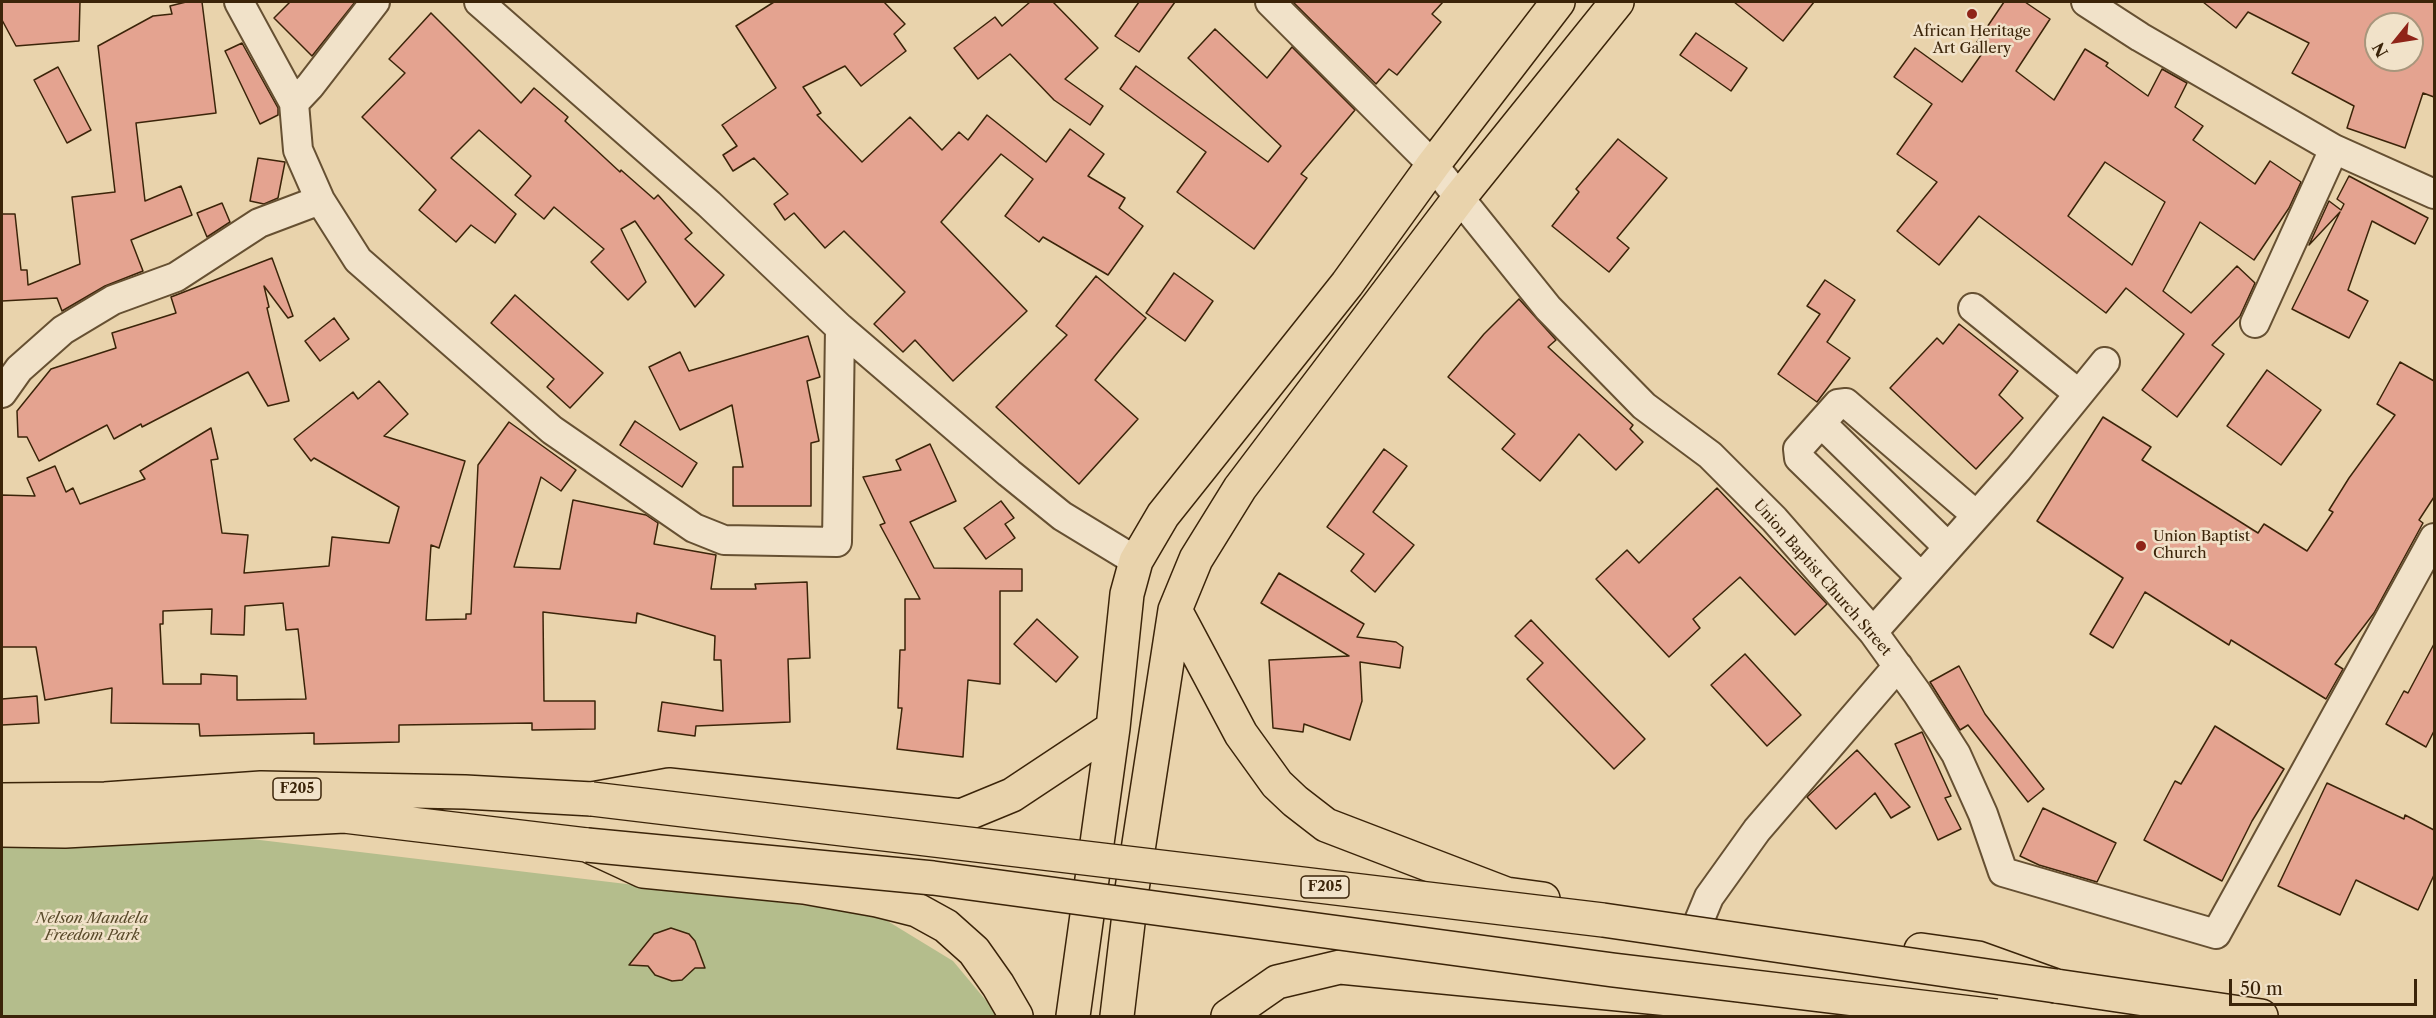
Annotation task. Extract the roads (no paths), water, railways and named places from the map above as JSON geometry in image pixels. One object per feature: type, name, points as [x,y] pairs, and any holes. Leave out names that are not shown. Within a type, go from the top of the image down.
[{"type":"main road","points":[[1073,1017],[1113,728],[1127,594],[1136,561],[1163,515],[1347,284],[1433,165],[1558,2]]},
{"type":"main road","points":[[1117,1017],[1132,889],[1175,610],[1196,559],[1240,488],[1460,196],[1617,2]]},
{"type":"main road","points":[[1175,610],[1241,734],[1277,784],[1326,825],[1506,894],[1978,958],[2056,986],[2261,1017]]},
{"type":"main road","points":[[592,799],[669,785],[962,816],[1012,795],[1113,728]]},
{"type":"main road","name":"F205","points":[[2,800],[105,799],[261,788],[465,792],[592,799],[1603,920],[2056,986]]},
{"type":"main road","points":[[2,830],[65,831],[344,816],[587,845],[933,878],[1613,970],[1996,1017]]},
{"type":"main road","points":[[587,845],[643,871],[804,887],[877,900],[916,910],[946,926],[974,951],[998,985],[1016,1017]]},
{"type":"main road","points":[[1228,1017],[1277,982],[1340,967],[1844,1017]]},
{"type":"street","points":[[239,2],[294,103],[298,150],[320,200],[358,260],[552,430],[694,528],[724,540],[837,542],[840,328]]},
{"type":"street","points":[[294,103],[310,86],[375,2]]},
{"type":"street","points":[[479,2],[710,204],[840,328],[1062,516],[1136,561]]},
{"type":"street","name":"Union Baptist Church Street","points":[[1270,2],[1433,165],[1556,316],[1644,406],[1710,455],[1774,519],[1873,632],[1956,754],[1983,814],[2002,872],[2216,934],[2434,538]]},
{"type":"street","points":[[2086,2],[2140,37],[2334,149],[2434,194]]},
{"type":"street","points":[[2255,323],[2334,149]]},
{"type":"street","points":[[2,393],[19,369],[63,330],[113,300],[176,277],[260,223],[320,200]]},
{"type":"street","points":[[1973,308],[2079,394]]},
{"type":"street","points":[[1873,632],[2018,469],[2105,362]]},
{"type":"street","points":[[1921,577],[1799,458],[1798,449],[1821,423],[1838,404],[1846,403],[1853,406],[1976,515]]},
{"type":"street","points":[[1821,423],[1948,547]]},
{"type":"street","points":[[1699,921],[1709,897],[1757,830],[1898,666]]},
{"type":"place","name":"African Heritage Art Gallery","points":[[1972,14]]},
{"type":"place","name":"Union Baptist Church","points":[[2141,546]]},
{"type":"park label","name":"Nelson Mandela Freedom Park","points":[[92,928]]}]
